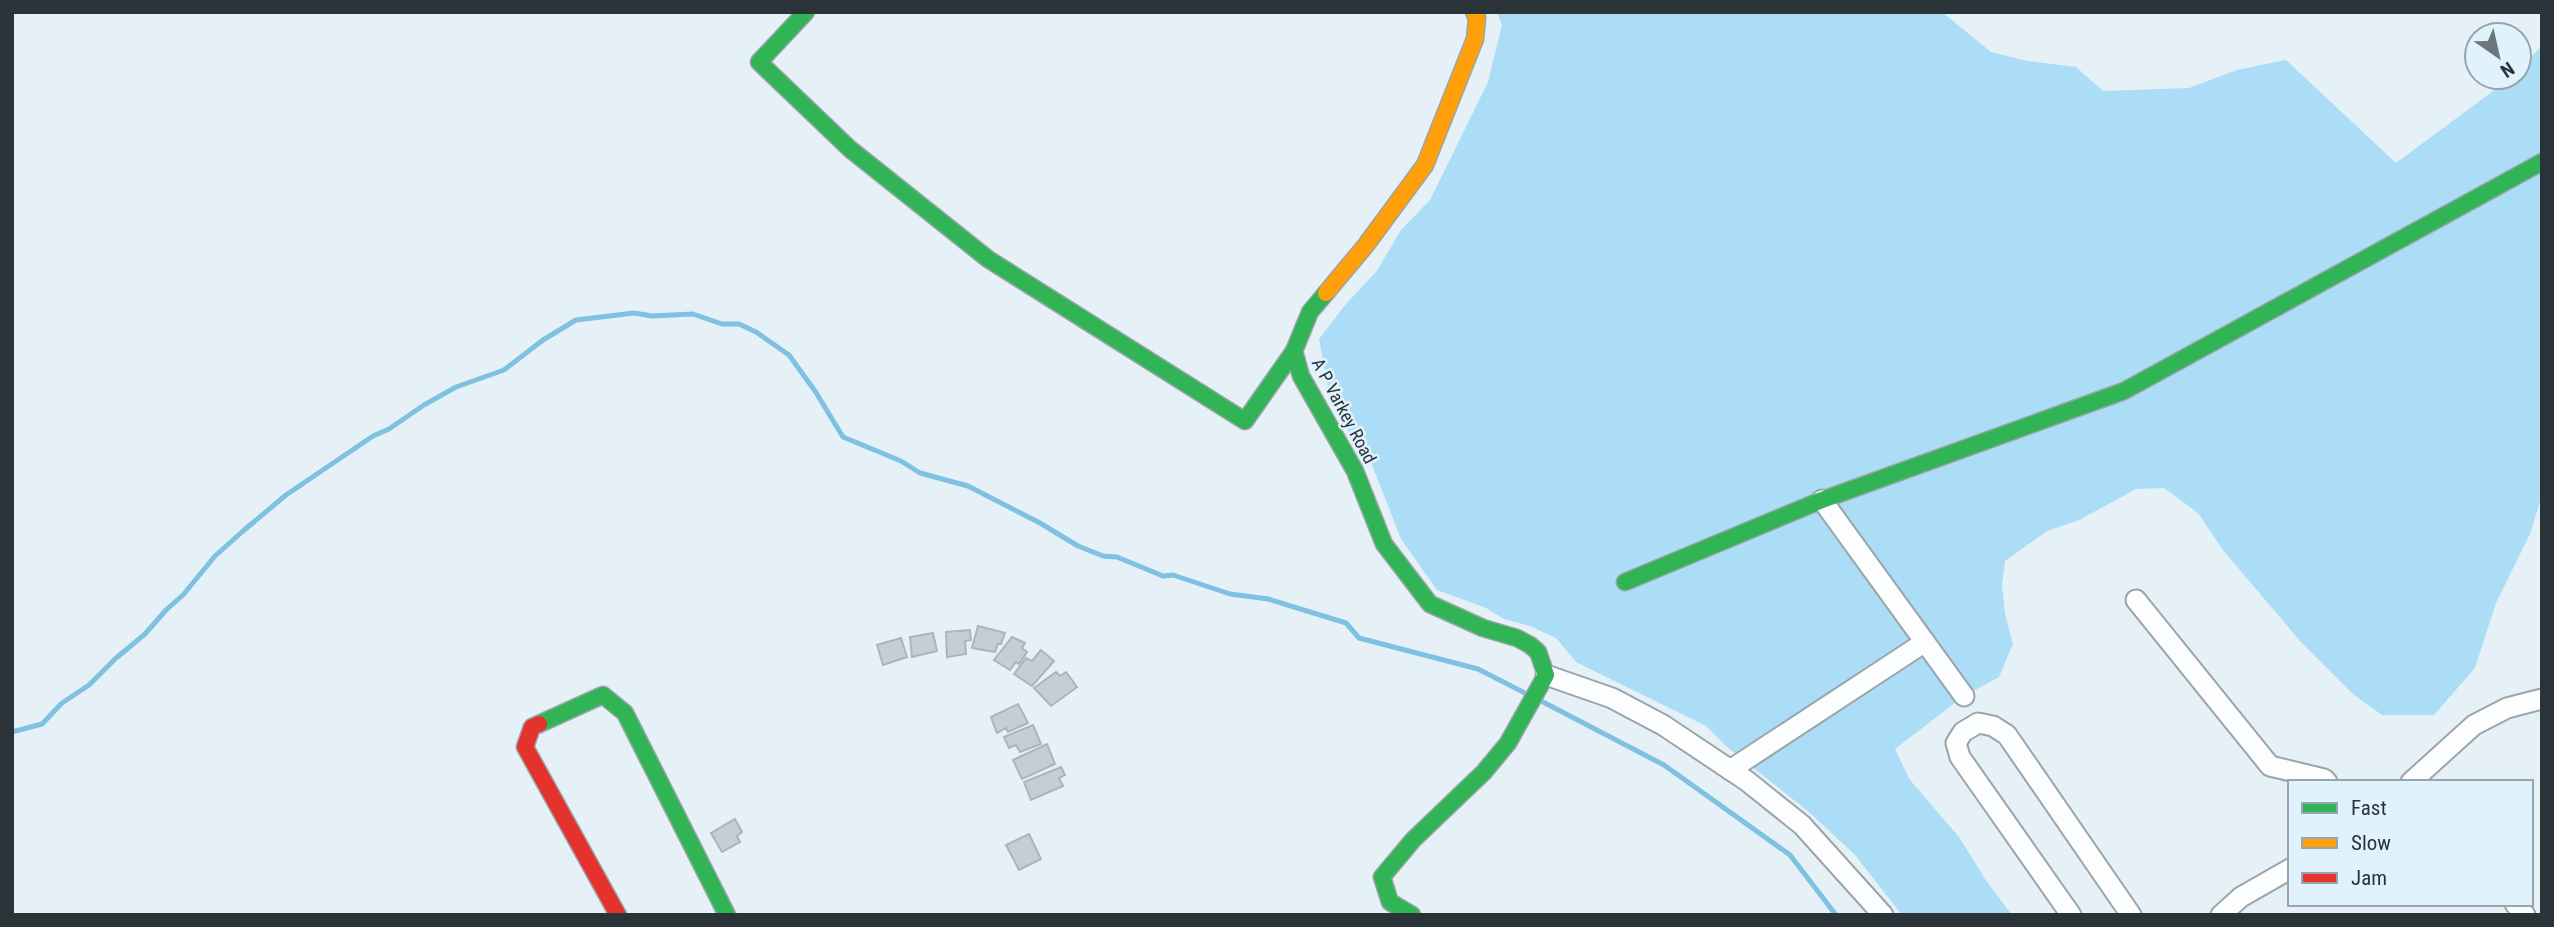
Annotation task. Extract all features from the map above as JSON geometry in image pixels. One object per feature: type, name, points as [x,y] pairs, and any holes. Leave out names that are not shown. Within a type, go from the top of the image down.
[{"type":"street","points":[[806,12],[758,62],[850,149],[988,259],[1245,421],[1294,351]]},
{"type":"street","name":"A P Varkey Road","points":[[1474,12],[1477,18],[1475,39],[1425,164],[1366,245],[1310,313],[1294,351],[1301,376],[1355,471],[1384,544],[1415,586],[1430,604],[1483,628],[1517,638],[1538,652],[1542,675]]},
{"type":"street","points":[[1625,582],[1822,500],[2124,391],[2542,162]]},
{"type":"street","points":[[1822,500],[1964,696]]},
{"type":"street","points":[[2136,600],[2270,766],[2325,780]]},
{"type":"street","points":[[1730,770],[1925,642]]},
{"type":"street","points":[[1412,915],[1390,901],[1382,877],[1413,840],[1484,772],[1508,743],[1542,675],[1612,698],[1663,725],[1730,770],[1802,825],[1882,915]]},
{"type":"street","points":[[618,915],[524,747],[532,727],[603,695],[625,713],[726,914]]},
{"type":"street","points":[[2413,780],[2474,725],[2507,708],[2542,699]]},
{"type":"street","points":[[2071,915],[1960,757],[1956,743],[1963,732],[1978,723],[1993,726],[2007,735],[2131,915]]},
{"type":"street","points":[[2221,915],[2241,897],[2288,870]]},
{"type":"shaded area","points":[[1497,12],[1942,12],[1991,52],[2027,61],[2076,67],[2103,91],[2189,88],[2237,70],[2286,60],[2396,163],[2493,91],[2533,91],[2533,55],[2542,46],[2542,495],[2530,534],[2496,603],[2475,668],[2434,715],[2382,715],[2354,695],[2300,641],[2223,550],[2198,513],[2164,488],[2136,489],[2079,520],[2047,531],[2005,561],[2002,584],[2005,614],[2013,644],[1999,677],[1964,696],[1895,749],[1910,780],[1959,837],[1987,882],[2012,915],[1902,915],[1855,855],[1809,812],[1727,747],[1706,726],[1576,662],[1556,638],[1437,590],[1401,539],[1372,465],[1343,423],[1328,387],[1319,339],[1346,304],[1376,272],[1401,230],[1430,200],[1488,82],[1502,25]]},
{"type":"building","points":[[978,626],[1005,633],[995,652],[972,648]]},
{"type":"building","points":[[970,630],[971,640],[965,641],[966,654],[947,657],[946,632]]},
{"type":"building","points":[[933,633],[937,651],[912,657],[910,637]]},
{"type":"building","points":[[1012,637],[1025,643],[1022,648],[1027,652],[1019,664],[1016,662],[1010,670],[994,660]]},
{"type":"building","points":[[901,638],[907,657],[883,665],[877,645]]},
{"type":"building","points":[[1041,650],[1054,661],[1032,686],[1014,674],[1026,658],[1032,661]]},
{"type":"building","points":[[1056,672],[1060,676],[1066,672],[1077,687],[1051,706],[1034,688]]},
{"type":"building","points":[[1018,704],[1028,723],[1008,732],[1006,728],[997,733],[991,717]]},
{"type":"building","points":[[1033,725],[1041,744],[1020,752],[1016,745],[1009,748],[1004,737]]},
{"type":"building","points":[[1047,744],[1055,764],[1022,779],[1013,760]]},
{"type":"building","points":[[1061,767],[1065,775],[1059,778],[1063,786],[1031,800],[1024,782]]},
{"type":"building","points":[[735,819],[742,832],[737,836],[740,842],[722,852],[711,833]]},
{"type":"building","points":[[1029,834],[1041,859],[1019,870],[1006,845]]},
{"type":"waterway","points":[[12,732],[42,724],[62,703],[89,685],[145,634],[183,595],[215,556],[243,531],[286,495],[373,436],[389,429],[456,387],[504,370],[543,340],[576,320],[634,313],[652,316],[693,314],[722,324],[739,324],[756,332],[789,355],[843,437],[901,461],[920,473],[968,486],[1078,546],[1103,556],[1117,557],[1163,576],[1173,575],[1230,594],[1268,599],[1346,623],[1359,638],[1478,669],[1527,694]]},
{"type":"waterway","points":[[1543,702],[1664,765],[1790,855],[1836,915]]},
{"type":"traffic: fast","points":[[806,12],[759,62],[850,149],[988,259],[1245,421],[1294,351]]},
{"type":"traffic: fast","points":[[1625,582],[1822,500],[2124,391],[2542,162]]},
{"type":"traffic: fast","points":[[1326,293],[1310,312],[1294,351],[1301,376],[1355,471],[1384,544],[1430,604],[1483,628],[1517,638],[1530,645],[1538,652],[1546,675],[1508,743],[1484,772],[1413,840],[1382,877],[1390,902],[1412,915]]},
{"type":"traffic: fast","points":[[539,724],[603,695],[625,713],[727,915]]},
{"type":"traffic: slow","points":[[1326,293],[1366,245],[1425,165],[1475,39],[1477,18],[1474,12]]},
{"type":"traffic: jam","points":[[539,724],[532,727],[525,747],[618,915]]}]
